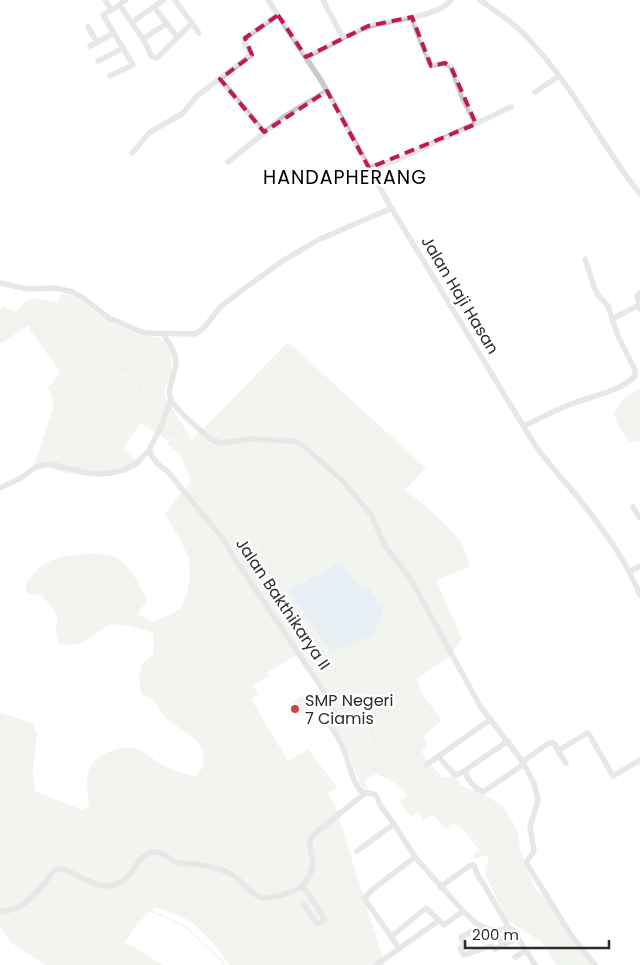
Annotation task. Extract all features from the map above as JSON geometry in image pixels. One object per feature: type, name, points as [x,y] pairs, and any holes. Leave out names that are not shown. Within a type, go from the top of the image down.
[{"type":"street","points":[[105,0],[111,10]]},
{"type":"street","points":[[132,22],[164,0]]},
{"type":"street","points":[[175,0],[199,33]]},
{"type":"street","name":"Jalan Haji Hasan","points":[[268,0],[327,91],[392,208],[524,426],[543,456],[587,508],[620,555],[630,571],[640,595]]},
{"type":"street","points":[[323,0],[343,38]]},
{"type":"street","points":[[306,57],[368,26],[430,13],[443,7],[451,0]]},
{"type":"street","points":[[480,0],[527,37],[585,112],[625,176],[640,194]]},
{"type":"street","points":[[110,76],[133,66],[103,15],[123,2],[152,57],[157,58],[192,23]]},
{"type":"street","points":[[154,6],[177,37]]},
{"type":"street","points":[[132,153],[150,132],[182,114],[197,96],[251,55],[245,45],[245,38],[278,15]]},
{"type":"street","points":[[412,17],[430,63],[433,65],[445,62],[450,67],[476,124]]},
{"type":"street","points":[[143,39],[167,23]]},
{"type":"street","points":[[88,27],[97,42]]},
{"type":"street","points":[[90,46],[114,33]]},
{"type":"street","points":[[98,60],[123,48]]},
{"type":"street","points":[[535,92],[559,76]]},
{"type":"street","points":[[220,79],[264,132]]},
{"type":"street","points":[[228,162],[285,116],[327,91]]},
{"type":"street","points":[[370,168],[402,158],[511,107]]},
{"type":"street","points":[[0,283],[28,289],[56,288],[73,292],[120,324],[146,333],[198,334],[220,307],[281,262],[318,240],[392,208]]},
{"type":"street","points":[[524,426],[575,403],[614,389],[635,376],[636,370],[618,336],[608,306],[598,295],[594,287],[586,259]]},
{"type":"street","points":[[612,318],[639,307],[637,296],[640,293]]},
{"type":"street","points":[[0,488],[36,468],[50,464],[99,474],[124,470],[137,463],[150,451],[171,399],[171,386],[176,362],[174,353],[164,334]]},
{"type":"street","points":[[171,399],[212,440],[222,443],[250,439],[273,439],[298,442],[307,447],[342,480],[372,516],[385,546],[410,578],[480,706],[508,741],[534,783],[538,800],[530,827],[534,851],[527,864],[571,934],[595,965]]},
{"type":"street","name":"Jalan Bakthikarya II","points":[[150,451],[158,464],[168,472],[224,540],[232,556],[322,687],[336,716],[331,722],[331,727],[344,750],[361,792],[374,793],[376,795],[380,805],[415,857],[463,911],[481,927],[496,931],[509,928]]},
{"type":"street","points":[[633,507],[640,518]]},
{"type":"street","points":[[630,571],[640,566]]},
{"type":"street","points":[[426,765],[491,719]]},
{"type":"street","points":[[558,750],[587,733],[613,776],[640,760]]},
{"type":"street","points":[[439,756],[455,775],[464,772],[508,741]]},
{"type":"street","points":[[464,772],[478,790],[483,792],[549,743],[554,743],[566,763]]},
{"type":"street","points":[[0,912],[16,909],[21,906],[36,893],[58,868],[67,870],[87,881],[108,886],[126,879],[140,859],[152,852],[162,853],[178,862],[230,873],[256,895],[264,898],[297,889],[303,886],[313,864],[309,847],[312,836],[365,793]]},
{"type":"street","points":[[357,851],[394,824]]},
{"type":"street","points":[[399,948],[364,897],[415,857]]},
{"type":"street","points":[[440,886],[471,865],[474,865],[478,876],[509,928],[514,931],[535,965]]},
{"type":"street","points":[[303,886],[324,920],[319,923],[316,922],[304,904]]},
{"type":"street","points":[[392,936],[426,908],[444,925],[463,911]]},
{"type":"street","points":[[376,965],[416,938],[438,920]]},
{"type":"street","points":[[481,927],[462,937],[465,945],[460,948],[464,955],[491,946],[495,949],[518,938]]},
{"type":"street","points":[[496,931],[503,945]]},
{"type":"street","points":[[515,958],[526,951]]},
{"type":"highlighted area","points":[[278,15],[306,57],[368,26],[412,17],[431,66],[445,63],[451,67],[476,124],[369,168],[327,91],[264,132],[220,79],[252,55],[245,38]]},
{"type":"shaded area","points":[[60,294],[72,295],[114,324],[140,334],[159,338],[166,343],[171,354],[172,372],[163,394],[192,440],[288,342],[426,468],[405,490],[438,517],[460,541],[467,555],[470,567],[436,580],[462,639],[449,657],[417,679],[422,694],[442,720],[423,737],[428,746],[421,751],[443,778],[452,776],[457,778],[460,785],[481,793],[503,806],[518,834],[526,868],[536,890],[543,895],[571,937],[594,965],[557,965],[540,941],[507,920],[487,878],[485,870],[489,859],[486,855],[476,859],[473,855],[479,850],[464,830],[454,823],[446,829],[432,814],[424,820],[417,813],[411,817],[400,802],[408,795],[394,782],[381,776],[376,774],[366,779],[364,783],[369,790],[362,788],[348,753],[333,727],[343,719],[300,653],[268,672],[270,676],[253,685],[258,695],[251,699],[288,761],[308,749],[337,787],[328,794],[334,802],[385,965],[230,965],[213,943],[191,921],[155,907],[137,924],[125,942],[163,965],[45,965],[11,943],[0,927],[0,713],[25,720],[33,725],[37,734],[33,773],[36,792],[83,810],[89,805],[88,772],[95,760],[111,751],[125,747],[138,749],[165,766],[197,777],[204,761],[201,748],[197,742],[167,719],[154,702],[141,694],[139,676],[141,665],[153,654],[153,633],[138,628],[111,625],[80,643],[70,645],[59,644],[56,632],[56,612],[41,595],[27,593],[26,586],[29,579],[43,565],[51,561],[75,555],[109,555],[126,565],[134,576],[147,600],[138,614],[152,622],[181,608],[190,579],[189,559],[179,537],[165,514],[191,482],[181,455],[167,444],[169,441],[141,423],[123,448],[141,465],[112,475],[94,476],[63,472],[35,464],[54,405],[48,388],[60,373],[28,326],[0,344],[0,310],[4,306],[16,312],[30,299],[35,298],[59,303]],"holes":[[[341,561],[361,591],[379,604],[386,603],[331,652],[290,591]]]},
{"type":"shaded area","points":[[640,388],[640,443],[639,440],[630,443],[619,427],[614,414],[622,400]]},
{"type":"shaded area","points":[[310,692],[317,703],[297,715],[290,703]]},
{"type":"water","points":[[341,561],[361,590],[369,587],[379,604],[386,603],[374,635],[331,652],[289,591]]},
{"type":"waterway","points":[[0,341],[22,325],[31,322],[54,334],[78,332],[86,339],[104,363],[112,367],[129,370],[137,375],[140,389],[138,403],[140,413],[157,428]]},
{"type":"waterway","points":[[162,431],[175,433],[184,445],[232,491],[252,525],[270,563],[273,573],[269,585],[274,590],[285,592],[287,596],[284,601],[285,615],[294,627],[318,643],[372,729],[375,744],[384,762],[420,791],[476,820],[498,838],[528,883],[541,920],[575,965]]},
{"type":"waterway","points":[[99,949],[128,911],[141,906],[186,927],[222,961],[223,965]]},
{"type":"place","name":"SMP Negeri 7 Ciamis","points":[[295,709]]},
{"type":"district","name":"HANDAPHERANG","points":[[345,177]]}]
